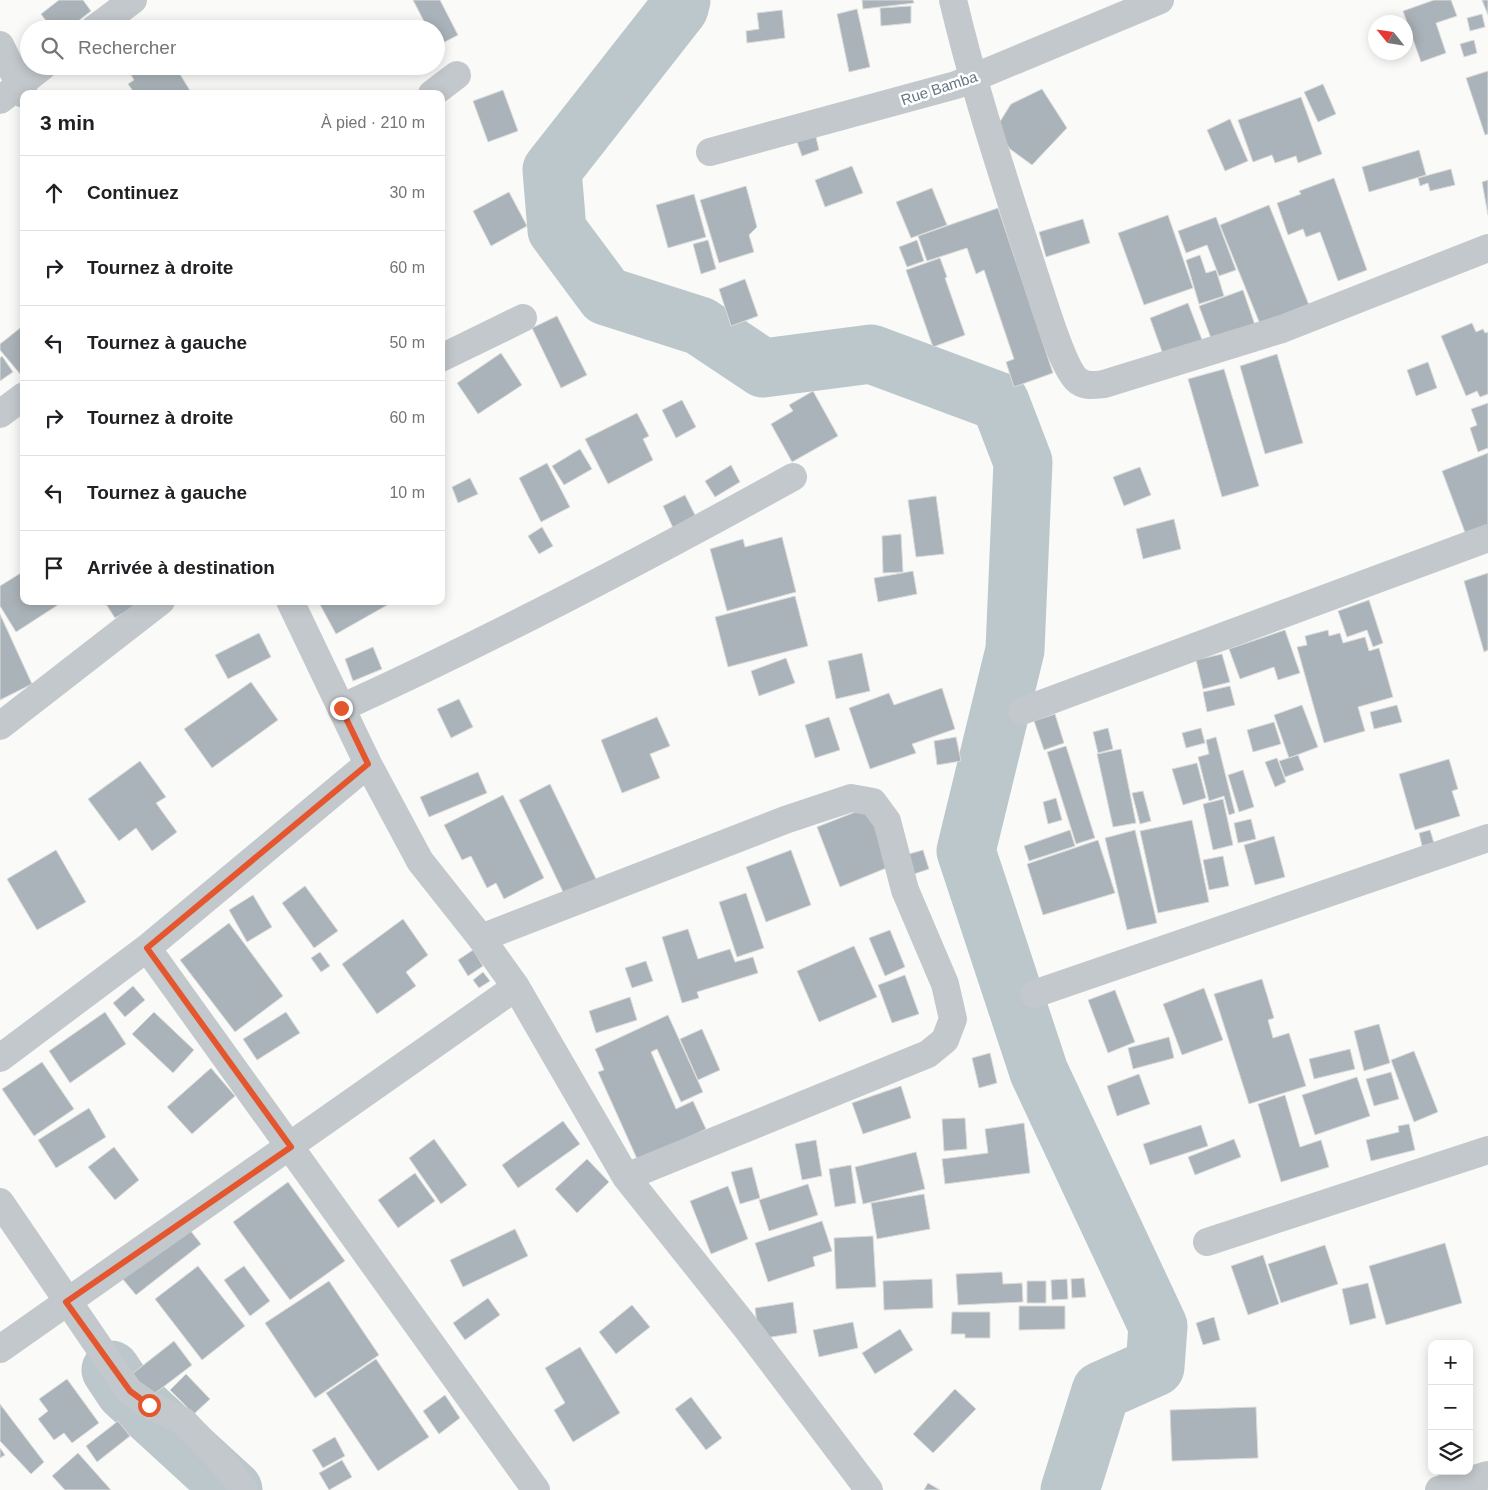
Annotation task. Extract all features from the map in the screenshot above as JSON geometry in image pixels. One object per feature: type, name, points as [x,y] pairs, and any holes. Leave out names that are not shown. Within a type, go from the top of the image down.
[{"type":"street","points":[[106,20],[133,0]]},
{"type":"street","points":[[952,0],[972,78],[1045,308],[1069,370],[1077,380],[1088,386],[1123,379],[1282,329],[1488,248]]},
{"type":"street","name":"Rue Bamba","points":[[710,152],[956,85],[1160,0]]},
{"type":"street","points":[[0,44],[14,93],[33,75]]},
{"type":"street","points":[[437,90],[457,75]]},
{"type":"street","points":[[445,356],[523,318]]},
{"type":"street","points":[[0,414],[20,399]]},
{"type":"street","points":[[341,708],[432,667],[585,590],[793,477]]},
{"type":"street","points":[[1022,711],[1488,538]]},
{"type":"street","points":[[0,726],[156,605]]},
{"type":"street","points":[[292,605],[368,764],[420,861],[481,938],[516,987],[626,1177],[748,1330],[869,1490]]},
{"type":"street","points":[[0,1058],[147,948],[368,764]]},
{"type":"street","points":[[481,938],[785,820],[851,798],[873,802],[887,822],[904,890],[946,984],[953,1019],[945,1040],[928,1054],[626,1177]]},
{"type":"street","points":[[1034,994],[1488,838]]},
{"type":"street","points":[[147,948],[536,1490]]},
{"type":"street","points":[[0,1349],[291,1147],[516,987]]},
{"type":"street","points":[[1207,1242],[1488,1150]]},
{"type":"street","points":[[0,1202],[66,1302],[130,1391],[149,1405],[183,1421],[225,1465],[244,1490]]},
{"type":"street","points":[[1439,1490],[1488,1475]]},
{"type":"building","points":[[59,0],[83,0],[91,11],[80,20],[45,20],[41,14]]},
{"type":"building","points":[[413,0],[440,0],[458,35],[445,42],[445,20],[423,20]]},
{"type":"building","points":[[862,0],[913,0],[914,3],[863,9]]},
{"type":"building","points":[[1434,0],[1451,0],[1457,16],[1436,23],[1446,53],[1421,62],[1413,39],[1413,15],[1404,15],[1403,11]]},
{"type":"building","points":[[1482,0],[1488,0],[1488,15]]},
{"type":"building","points":[[911,6],[911,23],[881,26],[880,8]]},
{"type":"building","points":[[857,9],[870,67],[849,72],[837,14]]},
{"type":"building","points":[[782,10],[785,38],[747,43],[746,31],[759,29],[757,13]]},
{"type":"building","points":[[1482,14],[1485,27],[1470,31],[1467,18]]},
{"type":"building","points":[[1474,40],[1477,53],[1464,57],[1460,44]]},
{"type":"building","points":[[1488,71],[1488,134],[1485,135],[1466,78]]},
{"type":"building","points":[[131,75],[180,75],[190,90],[132,90],[128,84],[134,80]]},
{"type":"building","points":[[1323,84],[1336,114],[1318,122],[1304,92]]},
{"type":"building","points":[[1042,89],[1067,128],[1032,165],[1010,149],[996,128],[1011,104]]},
{"type":"building","points":[[503,90],[518,131],[488,142],[473,101]]},
{"type":"building","points":[[1301,97],[1322,154],[1298,163],[1296,156],[1275,163],[1272,155],[1253,162],[1238,120]]},
{"type":"building","points":[[1230,119],[1248,161],[1225,171],[1207,130]]},
{"type":"building","points":[[815,133],[819,150],[802,156],[796,139]]},
{"type":"building","points":[[1419,150],[1426,175],[1369,192],[1362,167]]},
{"type":"building","points":[[852,166],[863,193],[825,207],[815,180]]},
{"type":"building","points":[[1451,169],[1455,185],[1430,191],[1428,183],[1420,186],[1418,178]]},
{"type":"building","points":[[1334,178],[1367,270],[1338,281],[1320,232],[1306,237],[1303,229],[1288,235],[1277,203],[1301,194],[1299,191]]},
{"type":"building","points":[[1488,180],[1488,215],[1482,182]]},
{"type":"building","points":[[746,186],[757,227],[749,235],[754,252],[719,263],[700,200]]},
{"type":"building","points":[[932,188],[947,225],[911,238],[896,202]]},
{"type":"building","points":[[509,192],[527,226],[491,246],[473,211]]},
{"type":"building","points":[[694,194],[706,237],[668,248],[656,205]]},
{"type":"building","points":[[1269,205],[1309,305],[1260,324],[1220,225]]},
{"type":"building","points":[[998,208],[1053,373],[1014,387],[1006,362],[1014,359],[984,270],[976,274],[967,248],[927,261],[918,236]]},
{"type":"building","points":[[1168,215],[1193,288],[1144,305],[1118,233]]},
{"type":"building","points":[[1216,217],[1236,270],[1219,276],[1207,245],[1186,253],[1178,231]]},
{"type":"building","points":[[1083,219],[1090,243],[1046,257],[1039,232]]},
{"type":"building","points":[[708,240],[716,269],[701,274],[693,244]]},
{"type":"building","points":[[917,240],[924,261],[907,267],[899,247]]},
{"type":"building","points":[[1200,255],[1206,273],[1216,270],[1224,296],[1199,304],[1186,260]]},
{"type":"building","points":[[940,258],[965,335],[933,347],[906,270]]},
{"type":"building","points":[[745,279],[758,316],[731,326],[719,289]]},
{"type":"building","points":[[1243,290],[1255,325],[1212,341],[1199,306]]},
{"type":"building","points":[[1188,303],[1204,345],[1165,360],[1150,318]]},
{"type":"building","points":[[557,316],[587,375],[561,388],[532,328]]},
{"type":"building","points":[[1472,323],[1476,332],[1483,329],[1485,333],[1488,332],[1488,394],[1480,397],[1477,391],[1466,396],[1441,336]]},
{"type":"building","points":[[20,328],[20,374],[0,350],[0,344]]},
{"type":"building","points":[[501,353],[522,385],[478,414],[457,383]]},
{"type":"building","points":[[1277,354],[1303,443],[1265,454],[1240,366]]},
{"type":"building","points":[[2,356],[13,372],[0,381],[0,358]]},
{"type":"building","points":[[1428,362],[1437,388],[1416,396],[1407,370]]},
{"type":"building","points":[[1224,369],[1259,486],[1222,497],[1188,379]]},
{"type":"building","points":[[813,391],[838,436],[792,462],[771,424],[793,411],[789,405]]},
{"type":"building","points":[[682,400],[696,427],[676,438],[662,410]]},
{"type":"building","points":[[1488,403],[1488,448],[1478,452],[1470,428],[1477,425],[1471,409]]},
{"type":"building","points":[[637,413],[649,436],[643,439],[653,460],[608,484],[585,439]]},
{"type":"building","points":[[580,449],[592,469],[564,485],[552,466]]},
{"type":"building","points":[[1488,453],[1488,536],[1469,543],[1442,471]]},
{"type":"building","points":[[547,463],[570,507],[541,522],[519,478]]},
{"type":"building","points":[[731,465],[740,482],[715,497],[705,481]]},
{"type":"building","points":[[1140,467],[1151,495],[1124,506],[1113,477]]},
{"type":"building","points":[[470,478],[478,494],[458,503],[452,487]]},
{"type":"building","points":[[685,495],[697,519],[674,530],[663,506]]},
{"type":"building","points":[[936,496],[944,554],[916,557],[908,500]]},
{"type":"building","points":[[1174,519],[1181,549],[1143,559],[1136,529]]},
{"type":"building","points":[[542,527],[553,546],[539,554],[528,536]]},
{"type":"building","points":[[901,534],[903,572],[883,573],[882,536]]},
{"type":"building","points":[[782,537],[796,592],[727,611],[710,549],[743,539],[745,547]]},
{"type":"building","points":[[913,571],[917,594],[878,602],[874,578]]},
{"type":"building","points":[[1488,573],[1488,650],[1484,652],[1464,581]]},
{"type":"building","points":[[20,574],[20,605],[58,605],[16,632],[0,606],[0,586]]},
{"type":"building","points":[[795,596],[808,646],[728,667],[715,617]]},
{"type":"building","points":[[1369,600],[1383,643],[1373,647],[1367,630],[1347,637],[1338,611]]},
{"type":"building","points":[[107,605],[136,605],[115,618]]},
{"type":"building","points":[[320,605],[387,605],[336,634]]},
{"type":"building","points":[[0,614],[32,684],[0,700]]},
{"type":"building","points":[[1285,630],[1300,673],[1278,680],[1274,667],[1240,679],[1229,649]]},
{"type":"building","points":[[1328,630],[1329,636],[1340,633],[1343,643],[1365,637],[1369,651],[1379,648],[1393,697],[1358,707],[1365,731],[1324,743],[1297,647],[1307,645],[1305,636]]},
{"type":"building","points":[[259,633],[271,657],[228,679],[215,655]]},
{"type":"building","points":[[373,647],[382,669],[353,681],[345,659]]},
{"type":"building","points":[[862,653],[870,691],[836,699],[828,661]]},
{"type":"building","points":[[1222,654],[1230,682],[1203,689],[1196,660]]},
{"type":"building","points":[[786,658],[795,683],[759,696],[751,671]]},
{"type":"building","points":[[251,682],[278,720],[212,768],[184,729]]},
{"type":"building","points":[[1230,686],[1235,705],[1207,712],[1203,692]]},
{"type":"building","points":[[942,688],[955,729],[912,744],[916,753],[870,769],[849,708],[889,693],[894,705]]},
{"type":"building","points":[[459,699],[473,727],[451,738],[437,709]]},
{"type":"building","points":[[1302,705],[1318,747],[1289,758],[1274,715]]},
{"type":"building","points":[[1397,705],[1402,722],[1374,729],[1370,712]]},
{"type":"building","points":[[1055,714],[1064,743],[1044,750],[1034,721]]},
{"type":"building","points":[[657,717],[670,746],[650,754],[660,778],[622,793],[601,740]]},
{"type":"building","points":[[829,717],[840,750],[815,758],[805,725]]},
{"type":"building","points":[[1274,722],[1281,744],[1253,752],[1247,730]]},
{"type":"building","points":[[1108,728],[1113,749],[1098,753],[1093,732]]},
{"type":"building","points":[[1201,728],[1205,743],[1186,748],[1182,733]]},
{"type":"building","points":[[956,737],[961,761],[937,765],[934,741]]},
{"type":"building","points":[[1216,737],[1235,813],[1229,815],[1224,796],[1209,801],[1198,757],[1209,754],[1206,740]]},
{"type":"building","points":[[1066,746],[1095,838],[1076,844],[1047,752]]},
{"type":"building","points":[[1121,749],[1136,823],[1113,827],[1097,754]]},
{"type":"building","points":[[1298,755],[1304,770],[1285,777],[1279,761]]},
{"type":"building","points":[[1277,758],[1286,782],[1275,787],[1265,762]]},
{"type":"building","points":[[1449,759],[1458,789],[1452,791],[1460,816],[1415,830],[1399,774]]},
{"type":"building","points":[[140,761],[166,797],[156,803],[177,832],[152,851],[136,828],[119,841],[88,799]]},
{"type":"building","points":[[1197,763],[1206,798],[1183,805],[1172,769]]},
{"type":"building","points":[[1243,770],[1254,807],[1239,812],[1228,775]]},
{"type":"building","points":[[478,772],[487,793],[429,817],[420,797]]},
{"type":"building","points":[[550,784],[597,881],[565,896],[519,800]]},
{"type":"building","points":[[1143,791],[1151,821],[1140,824],[1132,793]]},
{"type":"building","points":[[503,795],[544,878],[504,899],[496,883],[487,888],[471,856],[462,860],[444,825]]},
{"type":"building","points":[[1056,798],[1062,820],[1048,824],[1043,802]]},
{"type":"building","points":[[1223,799],[1233,845],[1213,850],[1203,804]]},
{"type":"building","points":[[873,805],[896,864],[840,887],[817,827]]},
{"type":"building","points":[[1251,819],[1256,839],[1238,843],[1234,823]]},
{"type":"building","points":[[1192,820],[1209,902],[1158,913],[1140,831]]},
{"type":"building","points":[[1070,830],[1075,846],[1029,861],[1024,846]]},
{"type":"building","points":[[1135,830],[1157,923],[1127,930],[1105,838]]},
{"type":"building","points":[[1430,830],[1434,843],[1422,846],[1419,833]]},
{"type":"building","points":[[1274,836],[1285,877],[1255,885],[1244,845]]},
{"type":"building","points":[[1098,840],[1115,893],[1043,915],[1027,864]]},
{"type":"building","points":[[56,850],[86,902],[37,930],[7,879]]},
{"type":"building","points":[[791,850],[811,905],[766,922],[746,867]]},
{"type":"building","points":[[923,850],[929,869],[908,876],[902,856]]},
{"type":"building","points":[[1223,856],[1229,886],[1209,890],[1203,860]]},
{"type":"building","points":[[305,886],[338,931],[314,948],[282,903]]},
{"type":"building","points":[[746,893],[764,948],[737,957],[719,902]]},
{"type":"building","points":[[253,895],[272,927],[247,942],[229,910]]},
{"type":"building","points":[[403,919],[428,955],[406,972],[416,986],[377,1014],[342,964]]},
{"type":"building","points":[[229,923],[283,996],[235,1032],[180,960]]},
{"type":"building","points":[[688,929],[698,959],[730,949],[735,962],[753,957],[758,973],[697,992],[699,998],[682,1003],[662,937]]},
{"type":"building","points":[[890,930],[905,967],[885,976],[869,938]]},
{"type":"building","points":[[854,946],[877,997],[819,1022],[797,971]]},
{"type":"building","points":[[473,950],[483,966],[468,976],[458,960]]},
{"type":"building","points":[[320,952],[330,966],[321,972],[311,958]]},
{"type":"building","points":[[646,961],[653,981],[632,988],[625,968]]},
{"type":"building","points":[[483,972],[490,981],[479,988],[473,980]]},
{"type":"building","points":[[905,975],[919,1014],[892,1023],[878,985]]},
{"type":"building","points":[[1262,979],[1274,1018],[1268,1020],[1273,1038],[1289,1033],[1306,1086],[1249,1104],[1214,994]]},
{"type":"building","points":[[133,986],[145,1000],[125,1017],[113,1003]]},
{"type":"building","points":[[1204,988],[1223,1040],[1182,1055],[1163,1004]]},
{"type":"building","points":[[1115,990],[1135,1042],[1108,1053],[1088,1000]]},
{"type":"building","points":[[630,997],[637,1020],[596,1033],[589,1011]]},
{"type":"building","points":[[105,1012],[126,1044],[70,1083],[49,1051]]},
{"type":"building","points":[[154,1012],[194,1050],[173,1073],[132,1034]]},
{"type":"building","points":[[286,1012],[300,1033],[257,1060],[243,1039]]},
{"type":"building","points":[[668,1015],[703,1092],[681,1102],[657,1049],[651,1052],[676,1109],[693,1101],[706,1129],[638,1161],[598,1072],[604,1070],[595,1049]]},
{"type":"building","points":[[1379,1024],[1390,1063],[1364,1071],[1354,1031]]},
{"type":"building","points":[[702,1029],[720,1070],[698,1080],[680,1039]]},
{"type":"building","points":[[1169,1037],[1174,1058],[1133,1069],[1128,1048]]},
{"type":"building","points":[[1350,1049],[1355,1069],[1314,1079],[1309,1059]]},
{"type":"building","points":[[1414,1051],[1438,1112],[1414,1122],[1391,1060]]},
{"type":"building","points":[[990,1053],[997,1083],[979,1088],[972,1058]]},
{"type":"building","points":[[42,1062],[74,1109],[34,1136],[2,1089]]},
{"type":"building","points":[[211,1068],[235,1096],[192,1134],[167,1107]]},
{"type":"building","points":[[1391,1072],[1399,1099],[1374,1106],[1366,1079]]},
{"type":"building","points":[[1139,1074],[1150,1104],[1117,1116],[1107,1086]]},
{"type":"building","points":[[1357,1077],[1370,1116],[1315,1135],[1302,1095]]},
{"type":"building","points":[[901,1086],[911,1118],[863,1134],[852,1103]]},
{"type":"building","points":[[1285,1095],[1300,1147],[1321,1140],[1329,1167],[1281,1182],[1258,1104]]},
{"type":"building","points":[[89,1108],[106,1137],[56,1168],[38,1140]]},
{"type":"building","points":[[965,1118],[967,1149],[944,1151],[942,1119]]},
{"type":"building","points":[[563,1121],[580,1144],[518,1188],[502,1165]]},
{"type":"building","points":[[1024,1123],[1030,1173],[945,1184],[942,1159],[988,1153],[985,1129]]},
{"type":"building","points":[[1409,1124],[1415,1150],[1371,1161],[1366,1140],[1399,1132],[1398,1126]]},
{"type":"building","points":[[1201,1125],[1208,1146],[1150,1165],[1143,1144]]},
{"type":"building","points":[[434,1139],[467,1185],[441,1204],[409,1158]]},
{"type":"building","points":[[1234,1139],[1241,1157],[1195,1175],[1188,1157]]},
{"type":"building","points":[[816,1140],[822,1176],[802,1180],[795,1144]]},
{"type":"building","points":[[114,1147],[139,1180],[115,1200],[88,1167]]},
{"type":"building","points":[[916,1152],[925,1189],[863,1204],[855,1167]]},
{"type":"building","points":[[587,1159],[609,1182],[577,1213],[555,1189]]},
{"type":"building","points":[[851,1165],[856,1203],[835,1207],[829,1169]]},
{"type":"building","points":[[752,1167],[760,1198],[740,1204],[731,1172]]},
{"type":"building","points":[[415,1173],[435,1201],[398,1228],[378,1200]]},
{"type":"building","points":[[288,1182],[345,1261],[290,1300],[233,1222]]},
{"type":"building","points":[[808,1184],[818,1215],[769,1231],[759,1200]]},
{"type":"building","points":[[728,1186],[748,1239],[711,1254],[690,1201]]},
{"type":"building","points":[[924,1194],[930,1229],[877,1239],[871,1203]]},
{"type":"building","points":[[822,1221],[832,1251],[813,1257],[815,1266],[768,1282],[755,1243]]},
{"type":"building","points":[[186,1225],[201,1244],[136,1295],[121,1277]]},
{"type":"building","points":[[515,1229],[528,1256],[463,1287],[450,1260]]},
{"type":"building","points":[[873,1236],[876,1287],[836,1289],[834,1238]]},
{"type":"building","points":[[1445,1243],[1462,1303],[1386,1325],[1369,1266]]},
{"type":"building","points":[[1325,1245],[1338,1284],[1281,1303],[1268,1264]]},
{"type":"building","points":[[1263,1255],[1279,1304],[1248,1315],[1231,1266]]},
{"type":"building","points":[[198,1266],[245,1326],[202,1360],[155,1299]]},
{"type":"building","points":[[244,1266],[270,1301],[250,1316],[224,1280]]},
{"type":"building","points":[[1002,1272],[1003,1284],[1022,1283],[1023,1302],[958,1305],[956,1274]]},
{"type":"building","points":[[1084,1278],[1086,1297],[1072,1298],[1071,1279]]},
{"type":"building","points":[[932,1279],[933,1308],[884,1310],[883,1281]]},
{"type":"building","points":[[1067,1279],[1068,1299],[1052,1300],[1051,1280]]},
{"type":"building","points":[[329,1281],[379,1355],[315,1398],[265,1323]]},
{"type":"building","points":[[1027,1281],[1046,1281],[1046,1303],[1027,1303]]},
{"type":"building","points":[[1368,1283],[1376,1318],[1350,1325],[1342,1289]]},
{"type":"building","points":[[488,1298],[500,1315],[465,1340],[453,1323]]},
{"type":"building","points":[[793,1302],[797,1333],[759,1339],[755,1308]]},
{"type":"building","points":[[632,1305],[650,1327],[616,1354],[599,1332]]},
{"type":"building","points":[[1019,1306],[1065,1306],[1065,1329],[1019,1330]]},
{"type":"building","points":[[952,1312],[990,1312],[990,1338],[965,1338],[965,1334],[951,1334]]},
{"type":"building","points":[[1214,1317],[1220,1340],[1203,1345],[1196,1323]]},
{"type":"building","points":[[853,1322],[858,1348],[819,1357],[813,1330]]},
{"type":"building","points":[[900,1329],[913,1350],[875,1374],[862,1353]]},
{"type":"building","points":[[174,1341],[192,1365],[150,1397],[132,1374]]},
{"type":"building","points":[[580,1347],[620,1413],[573,1442],[554,1410],[565,1403],[545,1368]]},
{"type":"building","points":[[376,1359],[429,1437],[378,1471],[326,1393]]},
{"type":"building","points":[[186,1374],[210,1399],[194,1414],[170,1390]]},
{"type":"building","points":[[67,1379],[99,1423],[72,1443],[64,1433],[54,1440],[38,1419],[48,1411],[39,1399]]},
{"type":"building","points":[[955,1389],[976,1409],[933,1453],[913,1434]]},
{"type":"building","points":[[445,1395],[460,1418],[439,1434],[423,1411]]},
{"type":"building","points":[[691,1397],[722,1438],[706,1450],[675,1409]]},
{"type":"building","points":[[0,1404],[44,1462],[31,1474],[0,1441]]},
{"type":"building","points":[[1256,1407],[1258,1458],[1172,1461],[1170,1410]]},
{"type":"building","points":[[118,1421],[130,1436],[97,1462],[86,1446]]},
{"type":"building","points":[[335,1437],[345,1456],[323,1468],[312,1450]]},
{"type":"building","points":[[0,1448],[5,1455],[0,1458]]},
{"type":"building","points":[[78,1453],[111,1490],[65,1490],[52,1476]]},
{"type":"building","points":[[342,1460],[352,1477],[329,1490],[319,1473]]},
{"type":"building","points":[[928,1483],[940,1490],[924,1490]]},
{"type":"waterway","points":[[681,0],[679,8],[552,170],[557,230],[606,296],[700,326],[763,368],[871,354],[1000,402],[1023,462],[1015,650],[966,851],[1039,1072],[1158,1326],[1155,1367],[1101,1391],[1070,1490]]},
{"type":"waterway","points":[[111,1370],[125,1391],[233,1490]]},
{"type":"route","points":[[149,1405],[130,1391],[66,1302],[291,1147],[147,948],[368,764],[341,708]]}]
